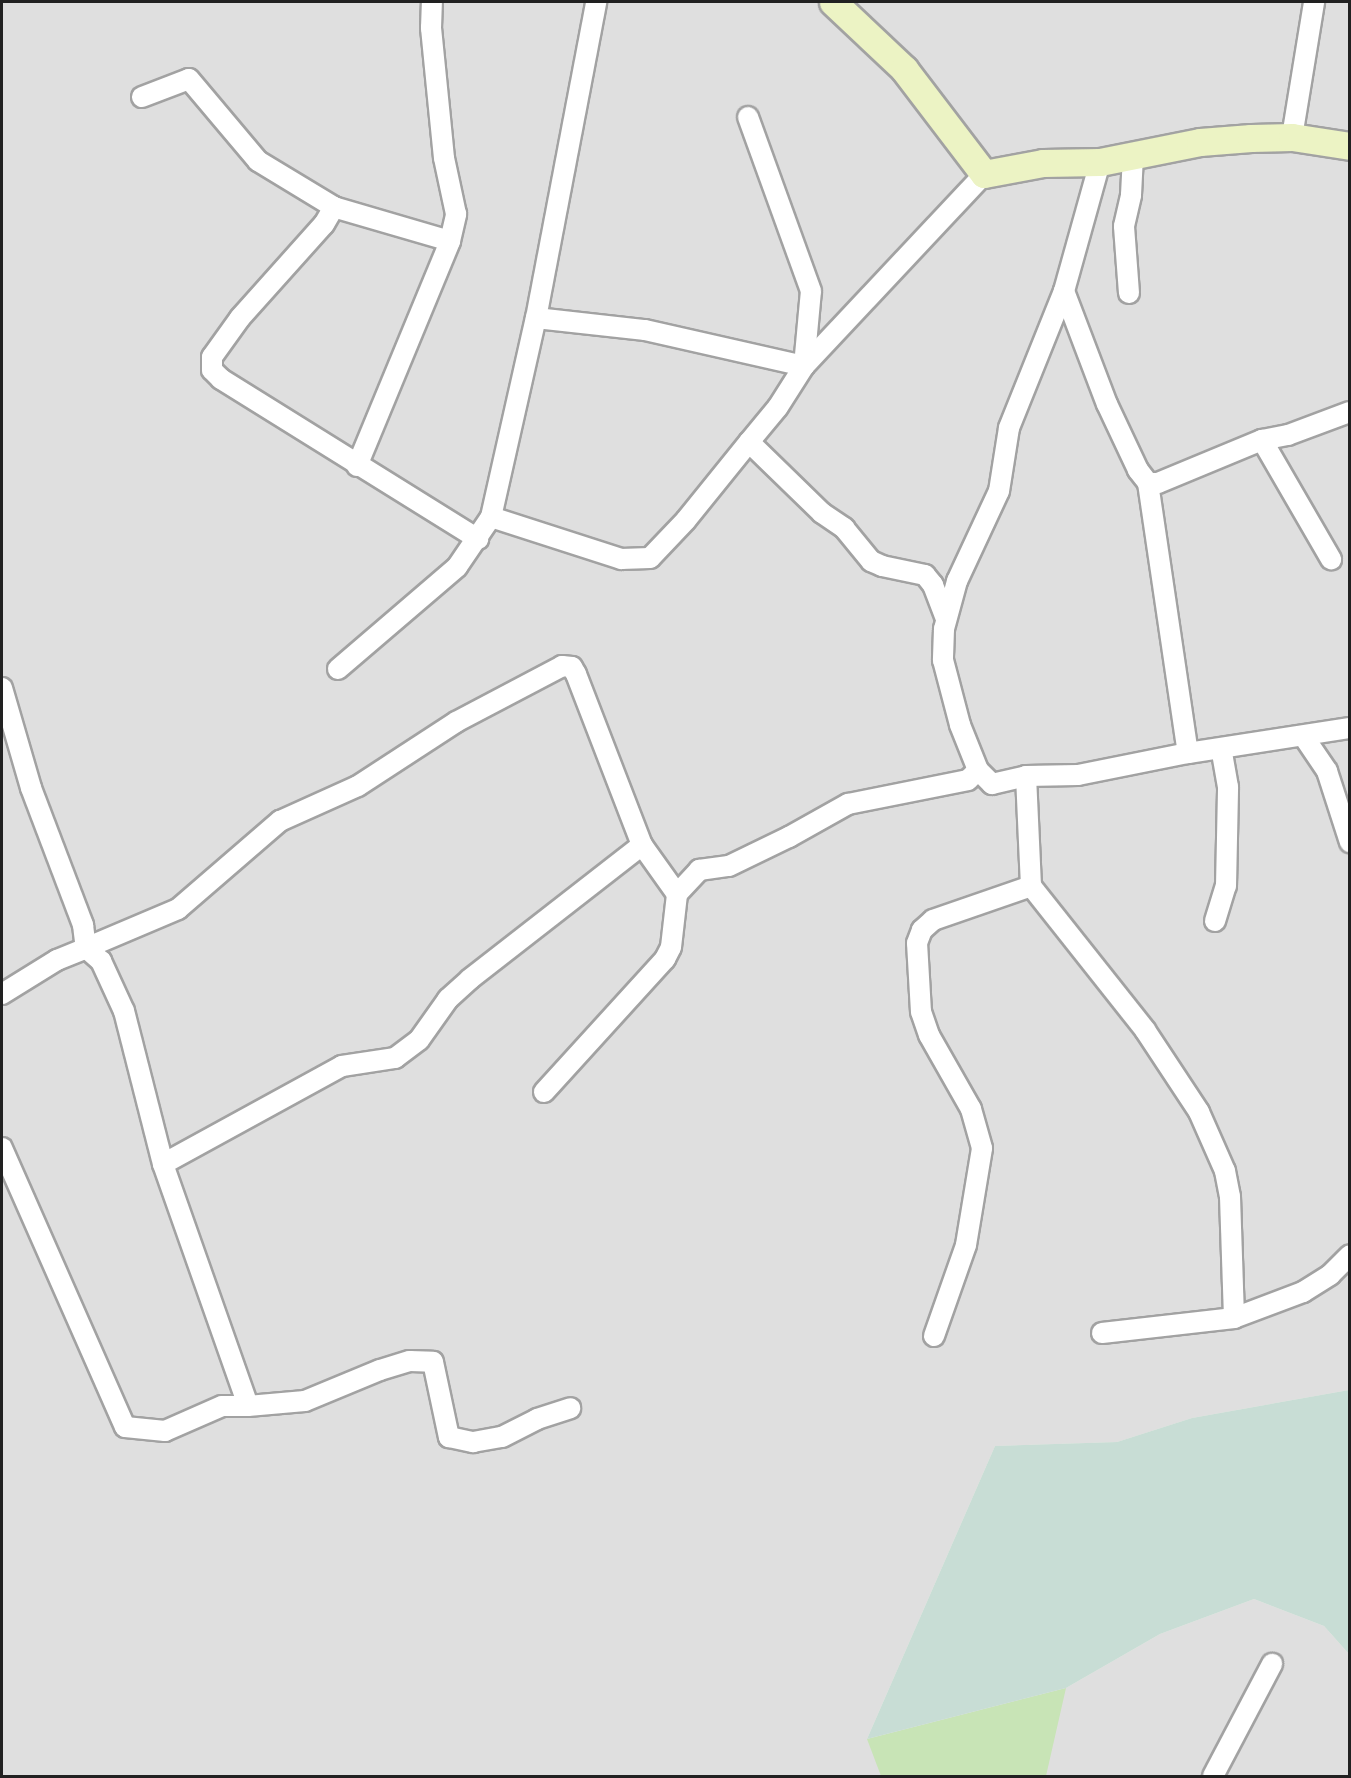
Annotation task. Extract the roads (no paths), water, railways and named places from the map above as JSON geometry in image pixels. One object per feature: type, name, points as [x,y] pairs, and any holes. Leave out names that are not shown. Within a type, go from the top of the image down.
[{"type":"street","points":[[357,466],[450,241],[456,214],[444,158],[431,28],[432,2]]},
{"type":"street","points":[[338,669],[440,584],[457,567],[478,539],[490,517],[536,318],[596,2]]},
{"type":"street","points":[[833,2],[904,69],[984,174]]},
{"type":"street","points":[[1292,137],[1314,2]]},
{"type":"street","points":[[142,97],[189,79],[258,161],[334,207],[450,241]]},
{"type":"street","points":[[748,117],[811,291],[804,366]]},
{"type":"street","points":[[490,517],[621,559],[650,558],[686,520],[778,407],[804,366],[984,174],[1043,163],[1100,162],[1200,142],[1292,137],[1350,146]]},
{"type":"street","points":[[1129,293],[1124,226],[1131,195],[1132,155]]},
{"type":"street","points":[[1100,162],[1064,291],[1009,428],[999,491],[957,581],[946,619],[943,660],[960,725],[978,770],[992,783],[1026,776],[1078,775],[1188,753],[1304,737],[1350,728]]},
{"type":"street","points":[[334,207],[324,224],[240,318],[212,357],[212,370],[221,380],[478,539]]},
{"type":"street","points":[[1064,291],[1107,404],[1138,470],[1148,483],[1188,753]]},
{"type":"street","points":[[536,318],[645,330],[804,366]]},
{"type":"street","points":[[1148,483],[1158,483],[1262,440],[1288,435],[1350,412]]},
{"type":"street","points":[[1262,440],[1331,559]]},
{"type":"street","points":[[749,442],[822,513],[844,528],[871,561],[882,566],[925,575],[933,585],[946,619]]},
{"type":"street","points":[[2,994],[57,960],[178,909],[280,821],[358,786],[456,722],[562,666],[572,667],[576,674],[642,845],[677,894]]},
{"type":"street","points":[[2,688],[31,788],[83,925],[86,948],[101,961],[124,1011],[163,1164],[248,1406]]},
{"type":"street","points":[[1304,737],[1328,771],[1350,842]]},
{"type":"street","points":[[1215,921],[1226,886],[1228,787],[1221,748]]},
{"type":"street","points":[[544,1092],[665,959],[671,947],[677,894],[699,870],[729,866],[789,837],[848,804],[968,780],[978,770]]},
{"type":"street","points":[[1026,776],[1032,886],[1146,1030],[1199,1112],[1225,1171],[1230,1197],[1234,1318]]},
{"type":"street","points":[[163,1164],[342,1066],[394,1058],[419,1040],[448,999],[470,979],[642,845]]},
{"type":"street","points":[[934,1336],[966,1245],[982,1148],[971,1108],[929,1035],[921,1012],[917,943],[922,930],[933,920],[1032,886]]},
{"type":"street","points":[[2,1148],[125,1427],[165,1431],[222,1406],[305,1401],[380,1370],[410,1361],[432,1362],[449,1437],[473,1442],[502,1437],[537,1419],[570,1408]]},
{"type":"street","points":[[1102,1333],[1234,1318],[1302,1292],[1330,1275],[1350,1255]]},
{"type":"street","points":[[1213,1776],[1272,1664]]}]
